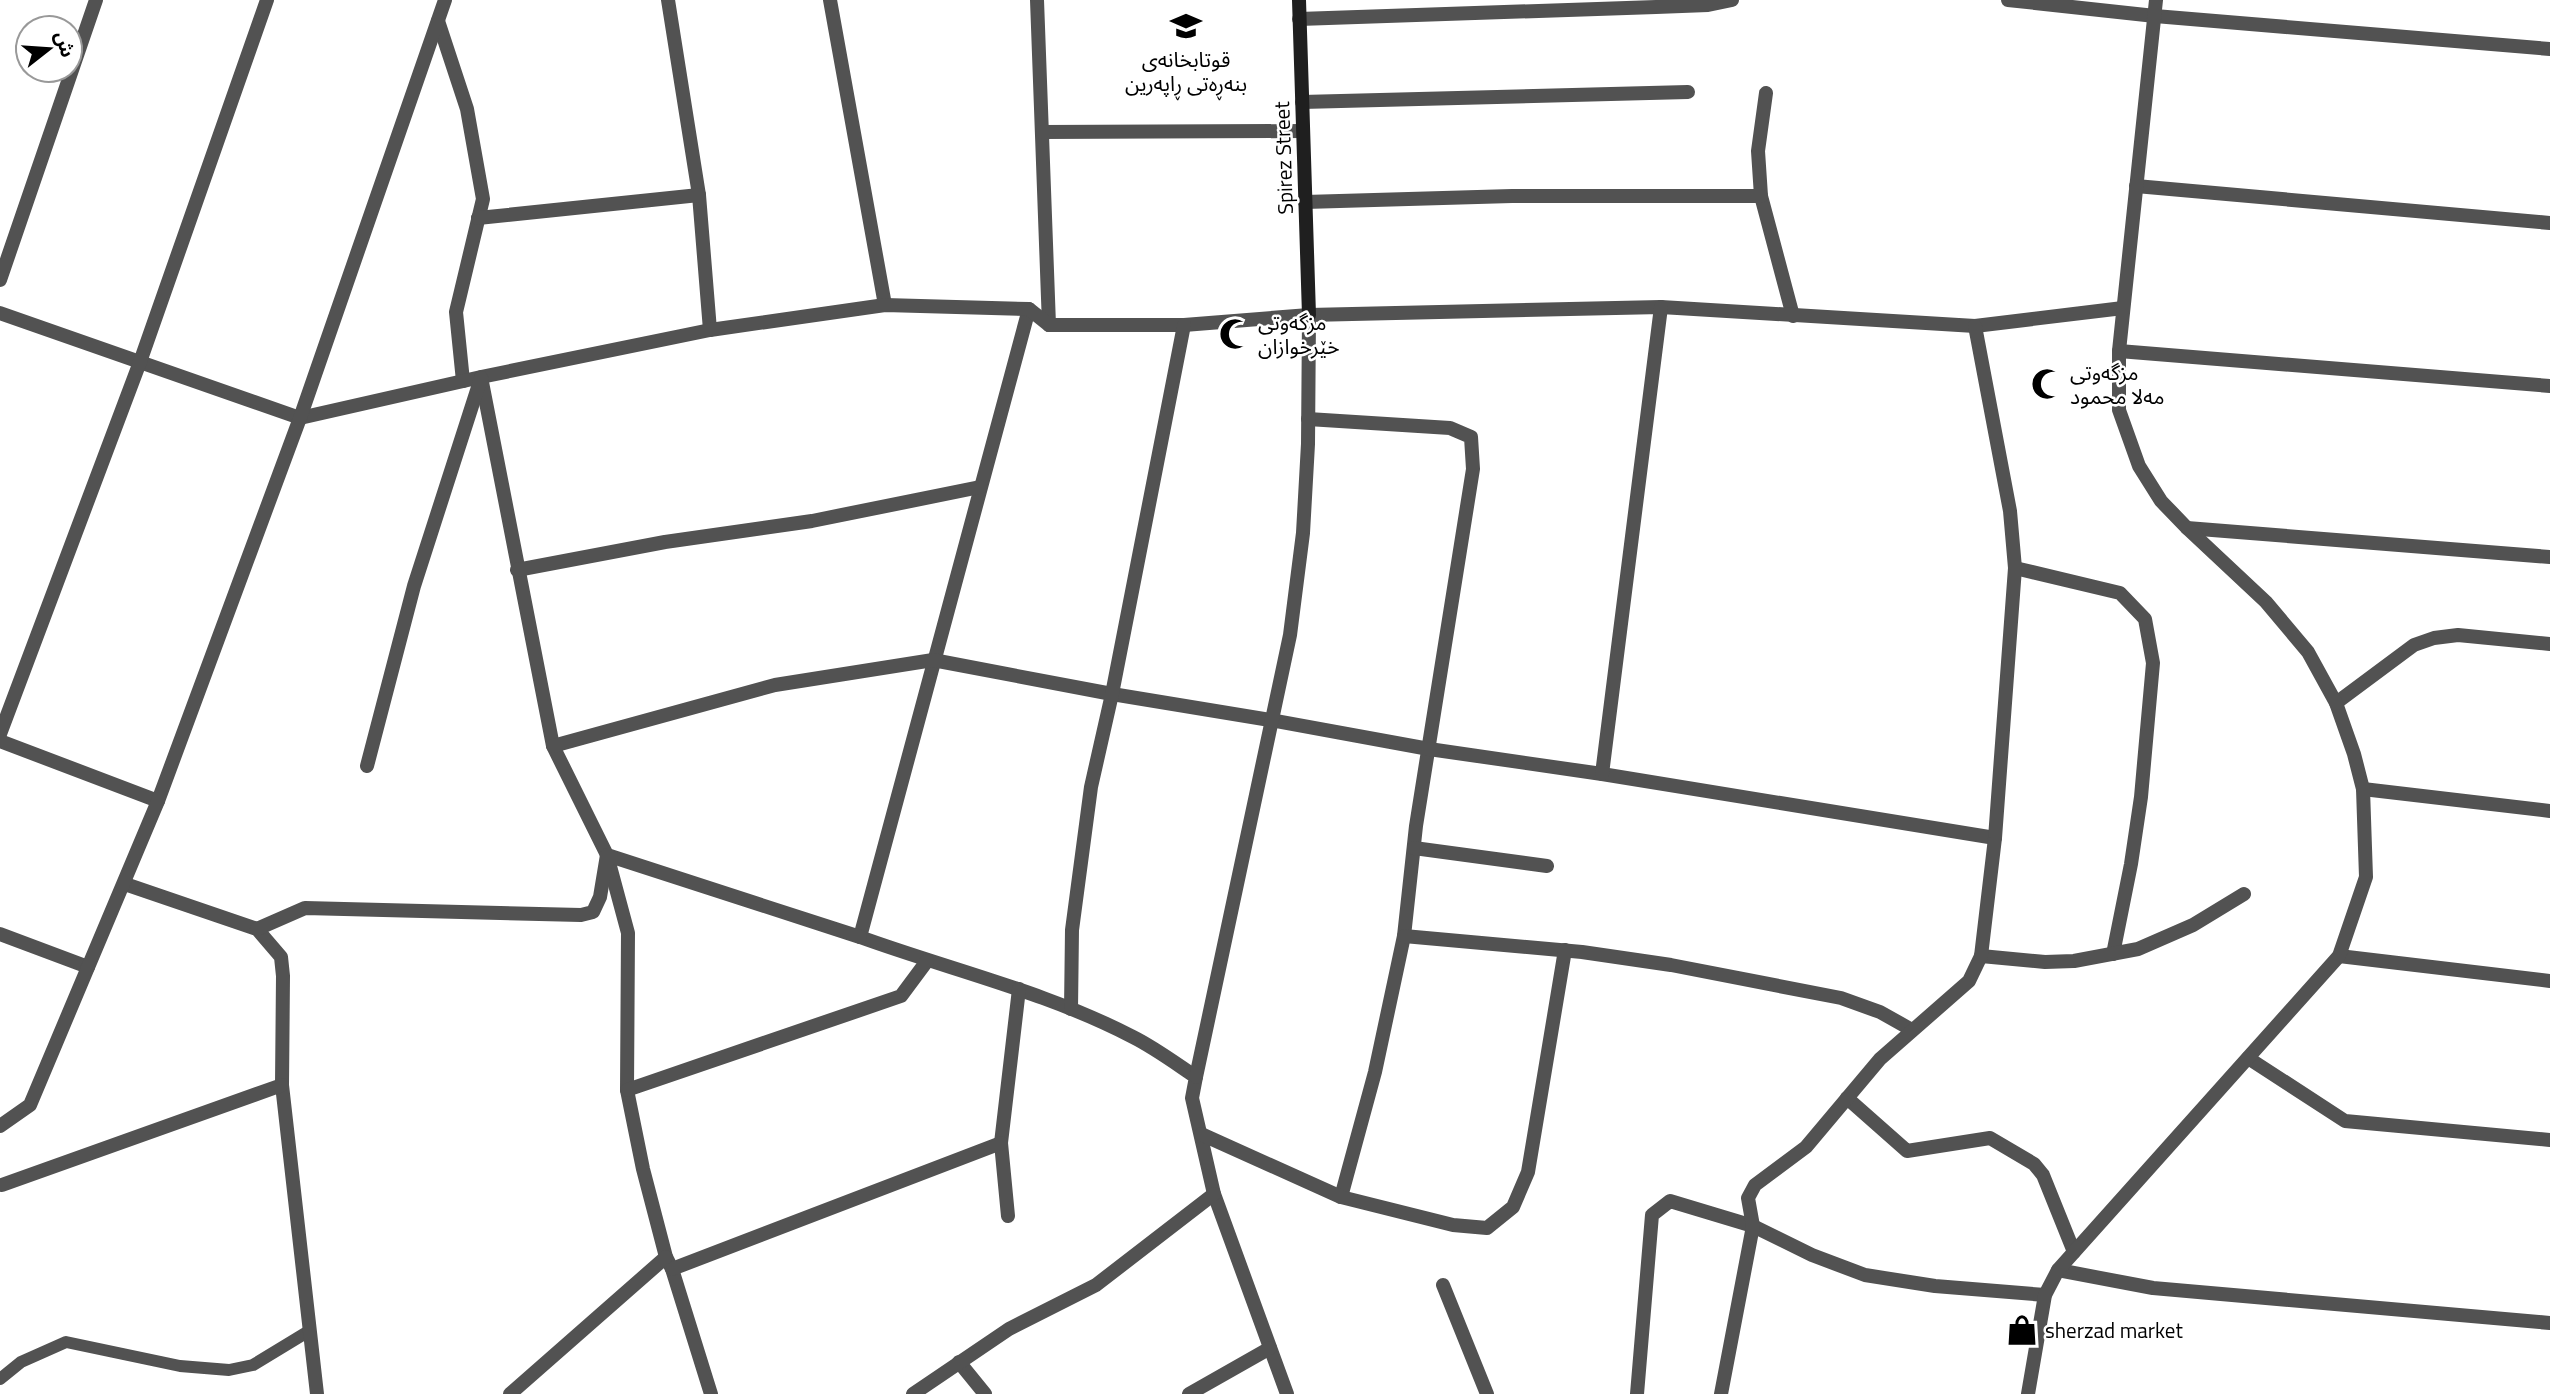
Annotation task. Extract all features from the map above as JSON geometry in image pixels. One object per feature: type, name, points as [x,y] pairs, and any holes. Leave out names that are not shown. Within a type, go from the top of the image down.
[{"type":"main road","name":"Spirez Street","points":[[1299,0],[1309,315]]},
{"type":"street","points":[[0,280],[96,0]]},
{"type":"street","points":[[0,734],[140,362],[268,0]]},
{"type":"street","points":[[0,1126],[30,1105],[158,801],[300,418],[445,0]]},
{"type":"street","points":[[668,0],[699,195],[710,330]]},
{"type":"street","points":[[830,0],[885,305]]},
{"type":"street","points":[[1037,0],[1049,325]]},
{"type":"street","points":[[1299,19],[1708,5],[1732,0]]},
{"type":"street","points":[[2008,0],[2155,16],[2550,49]]},
{"type":"street","points":[[2028,1394],[2045,1295],[2058,1269],[2339,956],[2366,877],[2363,789],[2336,702],[2308,652],[2266,602],[2161,501],[2140,466],[2119,410],[2119,351],[2156,0]]},
{"type":"street","points":[[438,21],[467,109],[483,199],[456,312],[463,381]]},
{"type":"street","points":[[1302,102],[1688,92]]},
{"type":"street","points":[[1766,93],[1758,151],[1761,196],[1793,316]]},
{"type":"street","points":[[1042,132],[1303,131]]},
{"type":"street","points":[[2136,186],[2550,223]]},
{"type":"street","points":[[478,218],[699,195]]},
{"type":"street","points":[[1305,202],[1512,196],[1761,196]]},
{"type":"street","points":[[0,313],[300,418],[481,377],[710,330],[885,305],[1029,309],[1049,325],[1184,325],[1309,315],[1661,307],[1975,327],[2123,308]]},
{"type":"street","points":[[1602,774],[1661,307]]},
{"type":"street","points":[[860,937],[1029,309]]},
{"type":"street","points":[[1287,1394],[1214,1194],[1192,1098],[1290,635],[1303,533],[1309,315]]},
{"type":"street","points":[[1071,1009],[1072,930],[1091,788],[1184,325]]},
{"type":"street","points":[[1721,1394],[1753,1226],[1748,1198],[1755,1185],[1806,1147],[1880,1059],[1969,981],[1981,956],[1995,838],[2015,568],[2010,511],[1975,327]]},
{"type":"street","points":[[2119,351],[2550,386]]},
{"type":"street","points":[[481,377],[553,746],[607,855],[628,933],[627,1090],[643,1169],[669,1263],[711,1394]]},
{"type":"street","points":[[368,766],[414,586],[481,377]]},
{"type":"street","points":[[1308,419],[1450,428],[1471,437],[1473,469],[1414,848],[1404,936],[1376,1072],[1341,1196]]},
{"type":"street","points":[[517,570],[665,542],[812,521],[980,486]]},
{"type":"street","points":[[2187,528],[2550,557]]},
{"type":"street","points":[[2015,568],[2120,593],[2145,619],[2152,663],[2141,797],[2113,954]]},
{"type":"street","points":[[2336,702],[2414,645],[2434,638],[2458,635],[2550,644]]},
{"type":"street","points":[[553,746],[775,685],[933,660],[1429,749],[1602,774],[1995,838]]},
{"type":"street","points":[[0,741],[158,801]]},
{"type":"street","points":[[2363,789],[2550,811]]},
{"type":"street","points":[[1414,848],[1547,866]]},
{"type":"street","points":[[607,855],[1019,989],[1134,1037],[1196,1077]]},
{"type":"street","points":[[257,929],[305,908],[581,915],[593,912],[600,897],[607,855]]},
{"type":"street","points":[[125,884],[257,929],[281,957],[282,1085],[317,1394]]},
{"type":"street","points":[[1981,956],[2045,962],[2138,949],[2193,925],[2244,894]]},
{"type":"street","points":[[0,934],[88,967]]},
{"type":"street","points":[[1404,936],[1565,950],[1671,965],[1841,998],[1880,1012],[1912,1030]]},
{"type":"street","points":[[1201,1134],[1341,1196],[1453,1225],[1487,1227],[1513,1206],[1528,1172],[1565,950]]},
{"type":"street","points":[[2339,956],[2550,982]]},
{"type":"street","points":[[627,1090],[901,996],[927,961]]},
{"type":"street","points":[[1008,1216],[1001,1143],[1019,989]]},
{"type":"street","points":[[2248,1058],[2345,1121],[2550,1140]]},
{"type":"street","points":[[2,1185],[282,1085]]},
{"type":"street","points":[[1847,1098],[1908,1151],[1990,1138],[2034,1164],[2043,1175],[2074,1252]]},
{"type":"street","points":[[510,1394],[669,1263],[1001,1143]]},
{"type":"street","points":[[913,1394],[1009,1329],[1096,1285],[1214,1194]]},
{"type":"street","points":[[1637,1394],[1652,1215],[1670,1201],[1753,1226],[1812,1255],[1865,1275],[1935,1286],[2045,1295]]},
{"type":"street","points":[[2058,1269],[2153,1288],[2550,1323]]},
{"type":"street","points":[[1443,1285],[1487,1394]]},
{"type":"street","points":[[1189,1394],[1270,1348]]},
{"type":"street","points":[[959,1362],[985,1394]]},
{"type":"lane","points":[[0,1379],[21,1362],[66,1342],[180,1366],[229,1370],[253,1364],[309,1331]]},
{"type":"place","name":"قوتابخانەی بنەڕەتی ڕاپەرین","points":[[1186,26]]},
{"type":"place","name":"مزگەوتی خێرخوازان","points":[[1235,334]]},
{"type":"place","name":"مزگه‌وتی مه‌لا محمود","points":[[2047,384]]},
{"type":"place","name":"sherzad market","points":[[2022,1330]]}]
